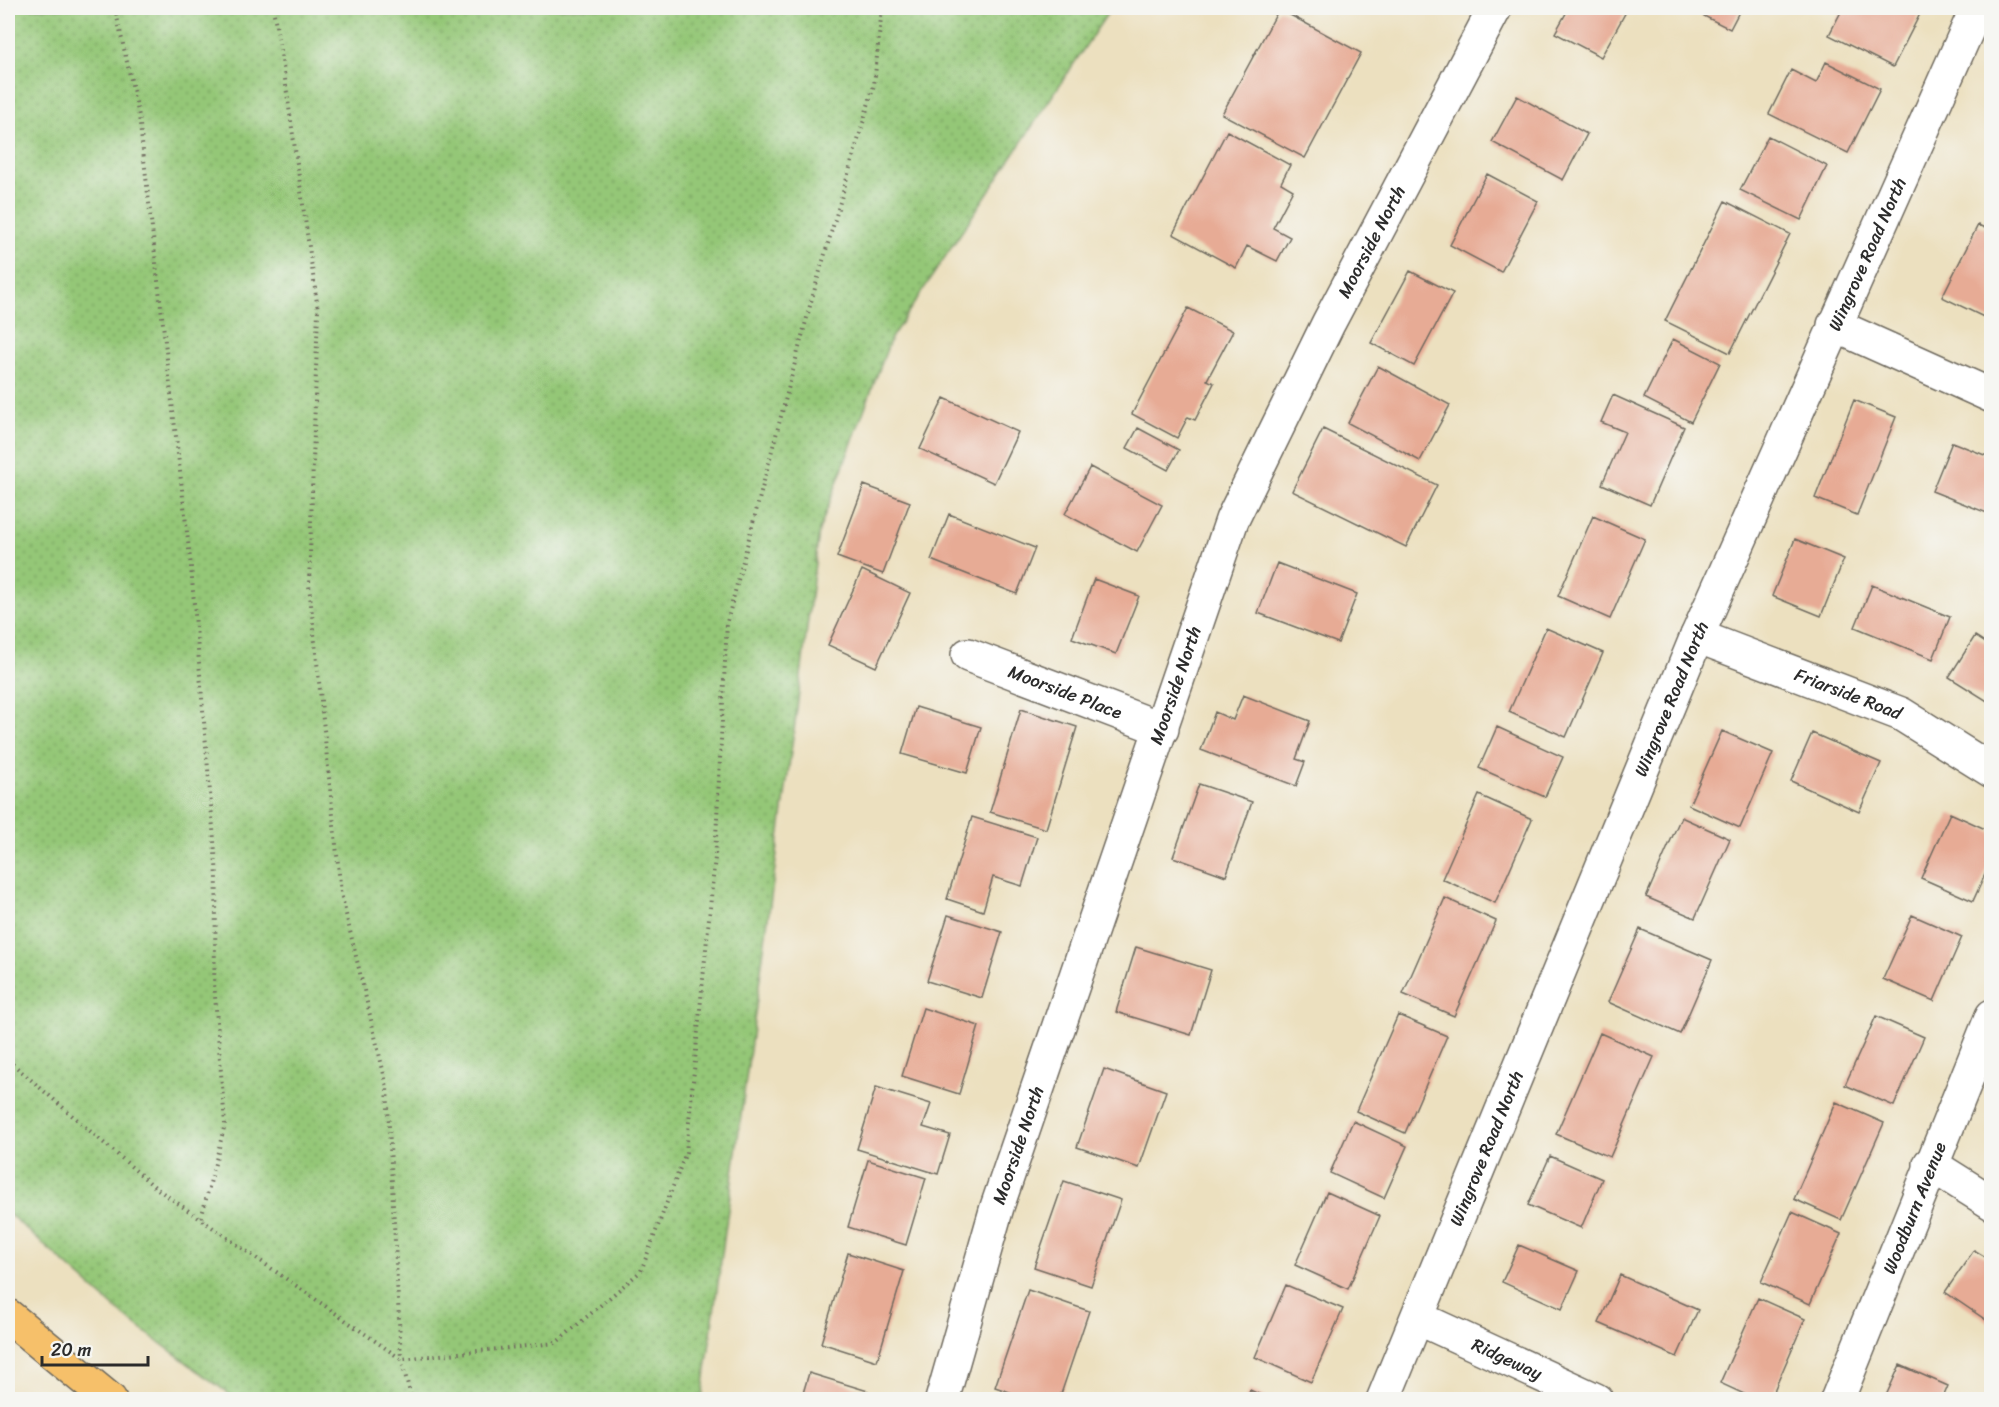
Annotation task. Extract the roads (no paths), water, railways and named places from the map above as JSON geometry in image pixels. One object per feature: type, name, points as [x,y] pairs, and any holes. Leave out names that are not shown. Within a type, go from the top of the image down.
[{"type":"highway","points":[[8,1316],[110,1400]]},
{"type":"street","name":"Moorside North","points":[[942,1400],[997,1207],[1232,520],[1328,324],[1495,8]]},
{"type":"street","name":"Wingrove Road North","points":[[1383,1400],[1696,636],[1977,8]]},
{"type":"street","points":[[1834,325],[1992,396]]},
{"type":"street","name":"Friarside Road","points":[[1696,636],[1901,714],[1992,771]]},
{"type":"street","name":"Moorside Place","points":[[968,655],[1162,729]]},
{"type":"street","name":"Woodburn Avenue","points":[[1837,1400],[1930,1164],[1992,1016]]},
{"type":"street","points":[[1930,1164],[1992,1203]]},
{"type":"street","name":"Ridgeway","points":[[1418,1318],[1596,1400]]}]
